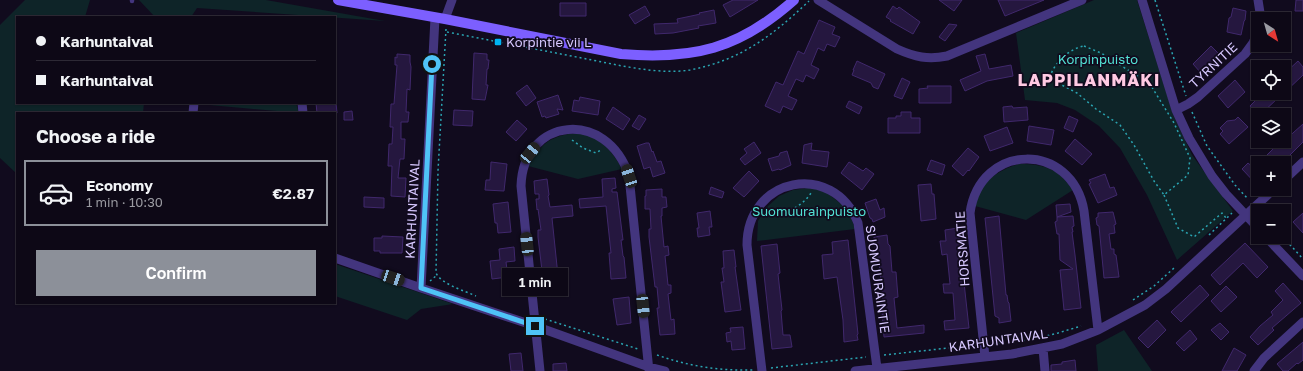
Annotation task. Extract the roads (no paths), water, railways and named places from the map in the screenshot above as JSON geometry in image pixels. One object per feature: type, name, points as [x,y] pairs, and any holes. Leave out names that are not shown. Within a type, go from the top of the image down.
[{"type":"street","points":[[338,0],[440,18],[621,54],[648,56],[668,56],[709,49],[728,43],[763,25],[794,0]]},
{"type":"street","name":"KARHUNTAIVAL","points":[[421,288],[440,18],[452,0]]},
{"type":"street","points":[[818,0],[897,49],[911,55],[935,59],[947,56],[1082,0]]},
{"type":"street","points":[[1142,0],[1176,110],[1189,138],[1212,176],[1226,194],[1251,220]]},
{"type":"street","points":[[1258,0],[1260,12]]},
{"type":"street","name":"TYRNITIE","points":[[1176,110],[1198,97],[1245,54],[1251,46]]},
{"type":"street","points":[[540,371],[521,178],[526,160],[536,146],[550,135],[576,129],[585,130],[601,136],[611,145],[623,160],[629,176],[649,369]]},
{"type":"street","name":"HORSMATIE","points":[[985,357],[970,213],[974,196],[982,181],[994,169],[1010,162],[1031,159],[1052,165],[1066,174],[1076,187],[1084,211],[1098,330]]},
{"type":"street","points":[[1291,173],[1303,162]]},
{"type":"street","name":"SUOMUURAINTIE","points":[[762,371],[747,245],[748,228],[755,211],[766,197],[781,188],[798,184],[815,184],[839,195],[851,208],[858,223],[877,368]]},
{"type":"street","name":"KARHUNTAIVAL","points":[[855,371],[877,368],[929,367],[985,357],[1012,354],[1069,342],[1098,330],[1145,305],[1166,290],[1267,196]]},
{"type":"street","points":[[1273,244],[1303,276]]},
{"type":"street","points":[[336,258],[535,326],[649,369],[665,371]]},
{"type":"street","points":[[1254,371],[1264,358],[1303,322]]},
{"type":"street","points":[[1043,348],[1045,371]]},
{"type":"place","name":"Korpintie vii L","points":[[498,42]]},
{"type":"district","name":"LAPPILANMÄKI","points":[[1089,80]]},
{"type":"park label","name":"Korpinpuisto","points":[[1098,59]]},
{"type":"park label","name":"Suomuurainpuisto","points":[[809,211]]}]
